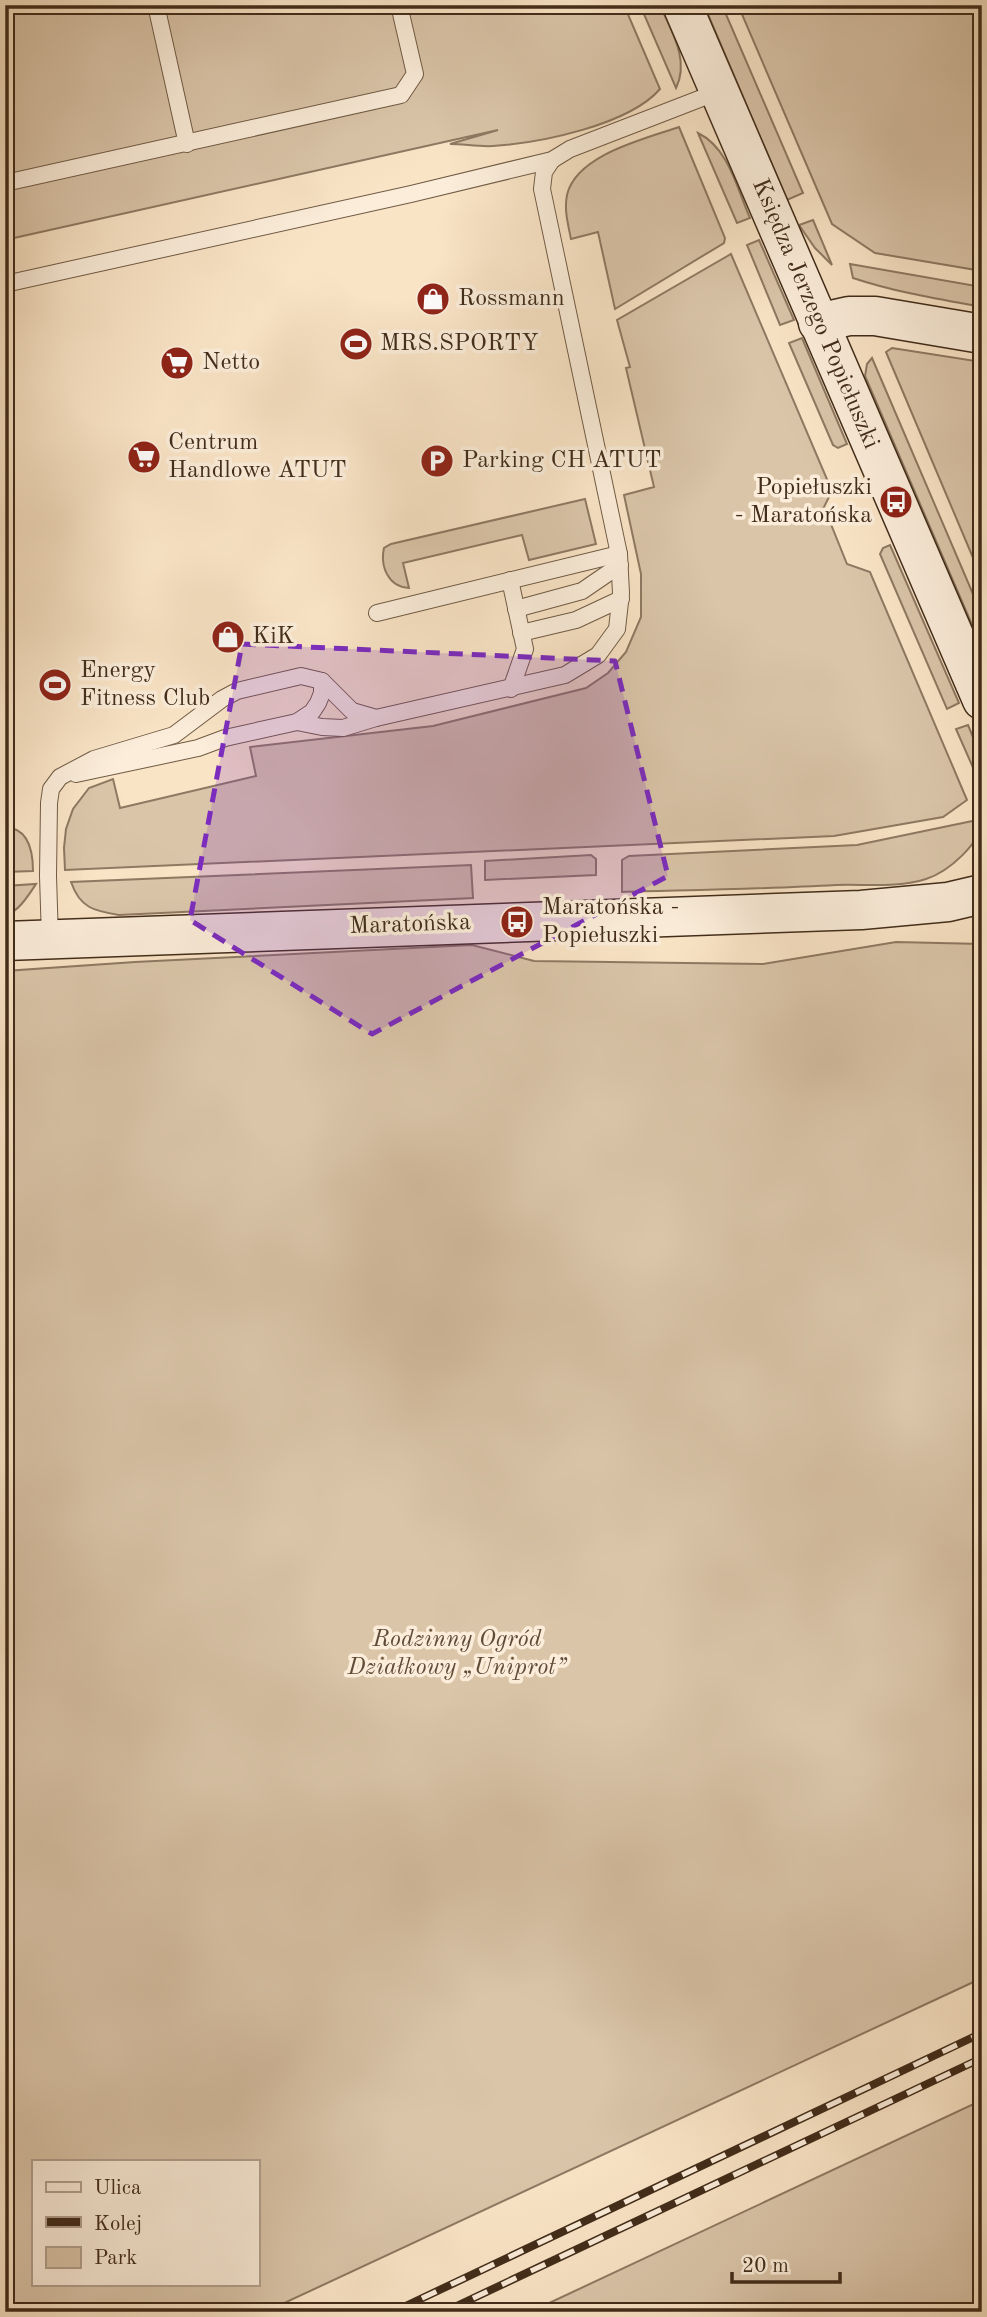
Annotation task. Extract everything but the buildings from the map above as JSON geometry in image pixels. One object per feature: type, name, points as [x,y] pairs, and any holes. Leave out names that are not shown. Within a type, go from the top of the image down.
[{"type":"main road","name":"Księdza Jerzego Popiełuszki","points":[[682,5],[982,700]]},
{"type":"main road","points":[[818,323],[849,316],[875,316],[982,334]]},
{"type":"main road","name":"Maratońska","points":[[5,941],[861,910],[948,902],[982,894]]},
{"type":"lane","points":[[156,5],[187,144]]},
{"type":"lane","points":[[5,183],[401,95],[415,74],[399,5]]},
{"type":"lane","points":[[5,284],[552,160],[570,149],[720,91]]},
{"type":"lane","points":[[297,722],[322,727],[342,727],[565,675],[598,655],[617,629],[621,599],[620,559],[542,189],[544,172],[552,160]]},
{"type":"lane","points":[[377,613],[510,580],[620,559]]},
{"type":"lane","points":[[516,609],[582,591],[620,559]]},
{"type":"lane","points":[[510,580],[525,649],[511,689]]},
{"type":"lane","points":[[522,633],[576,620],[621,599]]},
{"type":"lane","points":[[50,939],[49,803],[51,789],[60,777],[94,759],[174,735],[237,691],[301,676],[322,681],[352,711],[376,718]]},
{"type":"lane","points":[[60,777],[198,748],[225,738],[297,722],[312,712],[318,704],[322,681]]},
{"type":"highlighted area","points":[[242,644],[615,661],[668,876],[372,1034],[190,920]]},
{"type":"green space","points":[[5,5],[624,5],[660,89],[646,102],[627,113],[558,136],[493,146],[450,144],[498,130],[5,240]]},
{"type":"green space","points":[[640,5],[660,5],[674,35],[681,67],[676,88]]},
{"type":"green space","points":[[704,5],[722,5],[803,193],[787,200]]},
{"type":"green space","points":[[738,5],[982,5],[982,271],[875,253],[832,224]]},
{"type":"green space","points":[[679,127],[725,238],[724,243],[615,309],[598,232],[571,239],[566,212],[567,195],[573,181],[583,169],[597,159],[613,150]]},
{"type":"green space","points":[[698,133],[709,140],[725,159],[750,218],[737,223]]},
{"type":"green space","points":[[813,220],[832,265],[815,248],[799,225]]},
{"type":"green space","points":[[759,240],[794,320],[780,325],[747,245]]},
{"type":"green space","points":[[731,254],[832,491],[824,507],[847,564],[870,572],[967,800],[943,817],[834,836],[65,870],[66,829],[73,809],[89,788],[113,779],[120,808],[256,776],[250,747],[433,726],[586,688],[608,673],[626,652],[641,617],[641,574],[624,495],[654,487],[626,368],[630,367],[617,320]]},
{"type":"green space","points":[[850,264],[982,287],[982,307],[901,291],[853,278]]},
{"type":"green space","points":[[802,338],[847,444],[838,448],[833,445],[789,343]]},
{"type":"green space","points":[[892,348],[982,362],[982,579],[886,352]]},
{"type":"green space","points":[[872,358],[982,615],[982,648],[865,376],[867,364]]},
{"type":"green space","points":[[585,499],[596,544],[529,560],[522,535],[403,563],[409,588],[396,584],[387,574],[383,555],[384,548],[391,544]]},
{"type":"green space","points":[[890,545],[959,703],[947,709],[880,554],[883,548]]},
{"type":"green space","points":[[968,725],[982,759],[982,788],[956,729]]},
{"type":"green space","points":[[982,819],[976,838],[962,855],[944,870],[916,882],[622,892],[622,860],[629,856],[857,845]]},
{"type":"green space","points":[[5,827],[20,832],[28,842],[33,871],[5,872]]},
{"type":"green space","points":[[591,855],[596,859],[596,875],[485,880],[485,861]]},
{"type":"green space","points":[[471,865],[473,898],[119,915],[89,907],[79,898],[71,882]]},
{"type":"green space","points":[[36,884],[19,907],[5,916],[5,886]]},
{"type":"green space","name":"Rodzinny Ogród Działkowy „Uniprot”","points":[[896,942],[982,944],[982,1978],[265,2312],[5,2312],[5,971],[472,945],[534,961],[763,964]]},
{"type":"green space","points":[[982,2100],[982,2312],[530,2312]]},
{"type":"railway","points":[[393,2312],[982,2033]]},
{"type":"railway","points":[[444,2312],[982,2058]]},
{"type":"place","name":"Rossmann","points":[[433,299]]},
{"type":"place","name":"MRS.SPORTY","points":[[356,344]]},
{"type":"place","name":"Netto","points":[[177,363]]},
{"type":"place","name":"Centrum Handlowe ATUT","points":[[144,457]]},
{"type":"place","name":"Parking CH ATUT","points":[[437,461]]},
{"type":"place","name":"Popiełuszki - Maratońska","points":[[896,502]]},
{"type":"place","name":"KiK","points":[[228,637]]},
{"type":"place","name":"Energy Fitness Club","points":[[55,685]]},
{"type":"place","name":"Maratońska - Popiełuszki","points":[[517,922]]}]
